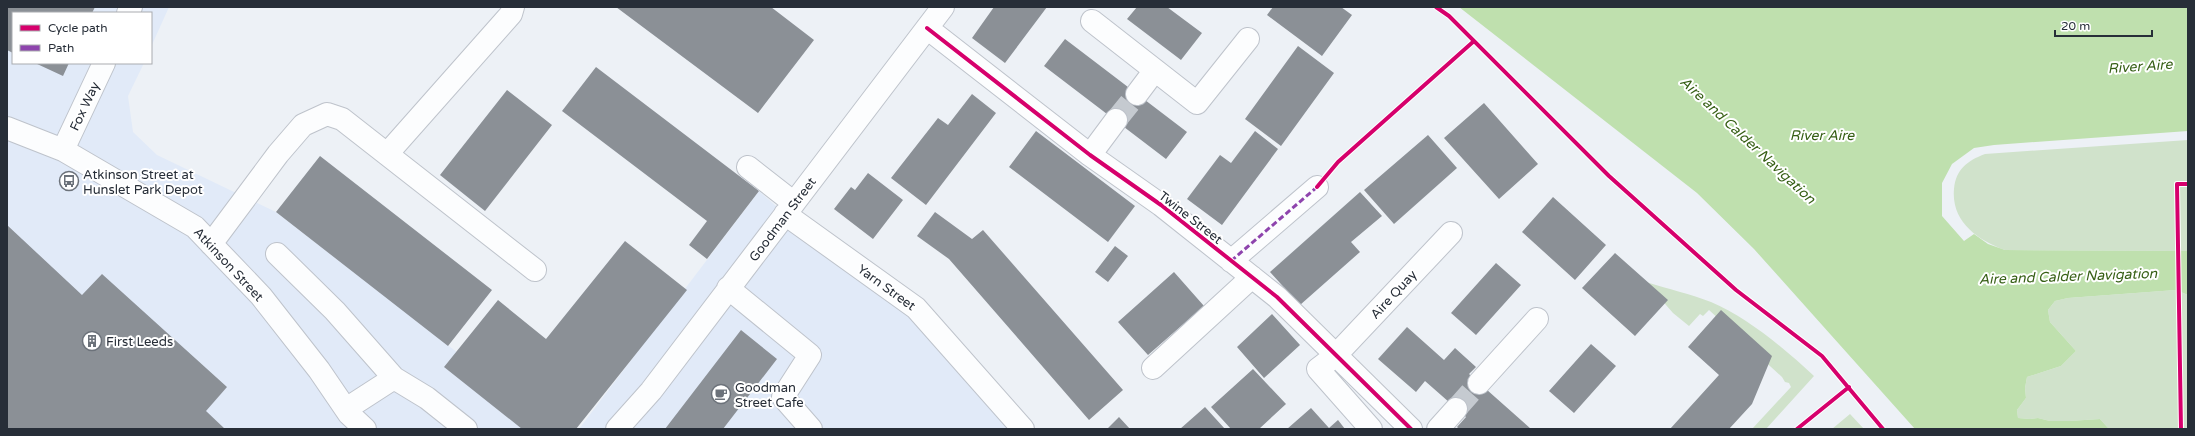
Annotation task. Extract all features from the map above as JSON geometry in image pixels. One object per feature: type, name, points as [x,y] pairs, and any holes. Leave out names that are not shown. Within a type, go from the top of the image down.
[{"type":"street","points":[[387,154],[511,14],[513,7]]},
{"type":"street","name":"Goodman Street","points":[[617,429],[651,391],[943,7]]},
{"type":"street","points":[[1092,21],[1197,103],[1248,39]]},
{"type":"street","name":"Twine Street","points":[[927,28],[1090,155],[1161,205],[1252,277],[1276,297],[1407,428]]},
{"type":"street","name":"Fox Way","points":[[63,150],[104,64]]},
{"type":"street","points":[[1137,94],[1155,70]]},
{"type":"street","points":[[211,244],[278,154],[303,125],[327,114],[342,119],[535,270]]},
{"type":"street","points":[[1090,155],[1116,120]]},
{"type":"street","name":"Atkinson Street","points":[[7,128],[63,150],[195,226],[261,296],[319,370],[349,417],[365,429]]},
{"type":"street","name":"Yarn Street","points":[[748,167],[789,209],[916,308],[1023,429]]},
{"type":"street","points":[[1231,261],[1317,187]]},
{"type":"street","name":"Aire Quay","points":[[1335,356],[1451,233]]},
{"type":"street","points":[[277,254],[334,311],[394,378],[427,398],[466,429]]},
{"type":"street","points":[[1153,368],[1252,277]]},
{"type":"street","points":[[728,288],[810,356],[783,397],[811,429]]},
{"type":"street","points":[[1479,383],[1537,319]]},
{"type":"street","points":[[1335,356],[1318,370],[1371,429]]},
{"type":"street","points":[[349,417],[394,378]]},
{"type":"street","points":[[1438,429],[1456,409]]},
{"type":"shaded area","points":[[7,7],[169,7],[152,45],[152,12],[12,12],[12,64],[144,64],[128,96],[133,132],[157,155],[276,212],[556,429],[7,429]]},
{"type":"shaded area","points":[[2188,140],[2188,251],[2005,250],[1976,235],[1961,220],[1957,211],[1954,200],[1954,189],[1957,176],[1968,163],[1985,154]]},
{"type":"shaded area","points":[[759,191],[785,214],[916,308],[1023,429],[579,429]]},
{"type":"shaded area","points":[[1646,282],[1696,296],[1725,308],[1765,334],[1814,376],[1766,429],[1752,429],[1791,387],[1789,383],[1785,382],[1782,377],[1709,310],[1703,316],[1700,314],[1689,326],[1673,313]]},
{"type":"shaded area","points":[[2176,290],[2188,295],[2188,429],[2109,429],[2100,419],[2050,421],[2038,418],[2018,418],[2017,410],[2026,398],[2025,388],[2027,377],[2061,366],[2076,351],[2050,322],[2048,310],[2055,301],[2068,298]]},
{"type":"shaded area","points":[[1850,414],[1864,429],[1832,429]]},
{"type":"water","name":"River Aire","points":[[1459,7],[2188,7],[2188,131],[1994,145],[1974,148],[1952,164],[1942,183],[1942,216],[1964,241],[1974,234],[1988,244],[2005,250],[2188,251],[2188,295],[2176,290],[2068,298],[2055,301],[2048,310],[2050,322],[2076,351],[2061,366],[2027,377],[2025,388],[2026,398],[2017,410],[2018,418],[2038,418],[2050,421],[2100,419],[2109,429],[1915,429],[1754,249],[1697,193]]},
{"type":"building","points":[[7,7],[95,7],[92,12],[12,12],[12,52],[7,50]]},
{"type":"building","points":[[616,7],[771,7],[814,40],[758,113]]},
{"type":"building","points":[[994,7],[1047,7],[1005,63],[972,38]]},
{"type":"building","points":[[1137,7],[1167,7],[1202,33],[1181,60],[1127,19]]},
{"type":"building","points":[[1273,7],[1341,7],[1352,15],[1322,56],[1267,15]]},
{"type":"building","points":[[1065,39],[1187,132],[1166,159],[1044,66]]},
{"type":"building","points":[[1298,46],[1334,73],[1281,146],[1245,119]]},
{"type":"building","points":[[37,64],[69,64],[63,76]]},
{"type":"building","points":[[596,67],[759,191],[707,259],[689,245],[707,221],[562,111]]},
{"type":"building","points":[[507,90],[552,125],[485,211],[440,175]]},
{"type":"building","points":[[972,94],[996,113],[926,205],[891,178],[938,118],[948,125]]},
{"type":"building","points":[[1484,103],[1538,164],[1499,199],[1444,138]]},
{"type":"building","points":[[1036,131],[1135,206],[1108,242],[1009,167]]},
{"type":"building","points":[[1255,131],[1278,149],[1222,225],[1187,199],[1220,155],[1231,163]]},
{"type":"building","points":[[1428,135],[1457,168],[1394,224],[1364,190]]},
{"type":"building","points":[[320,156],[492,290],[448,346],[276,212]]},
{"type":"building","points":[[868,173],[903,200],[873,239],[834,209],[851,187],[855,190]]},
{"type":"building","points":[[1360,192],[1382,216],[1351,242],[1360,252],[1300,305],[1270,272]]},
{"type":"building","points":[[1553,197],[1606,245],[1575,280],[1522,232]]},
{"type":"building","points":[[935,212],[972,239],[983,230],[1123,390],[1089,420],[949,259],[917,236]]},
{"type":"building","name":"First Leeds","points":[[7,225],[82,295],[102,274],[227,387],[206,411],[225,429],[7,429]]},
{"type":"building","points":[[625,241],[687,290],[576,429],[522,429],[444,367],[498,300],[546,339]]},
{"type":"building","points":[[1115,246],[1128,256],[1108,282],[1095,272]]},
{"type":"building","points":[[1615,253],[1668,300],[1635,336],[1582,288]]},
{"type":"building","points":[[1496,263],[1521,285],[1476,335],[1451,313]]},
{"type":"building","points":[[1174,272],[1204,306],[1148,355],[1118,322]]},
{"type":"building","points":[[1721,310],[1772,356],[1752,404],[1729,429],[1670,429],[1719,375],[1688,347]]},
{"type":"building","points":[[1272,314],[1300,345],[1264,378],[1237,347]]},
{"type":"building","points":[[1407,327],[1444,360],[1455,348],[1476,367],[1469,374],[1531,429],[1459,429],[1457,427],[1466,417],[1425,381],[1416,392],[1378,359]]},
{"type":"building","name":"Goodman Street Cafe","points":[[741,330],[777,359],[723,429],[665,429]]},
{"type":"building","points":[[1591,344],[1616,366],[1574,413],[1549,391]]},
{"type":"building","points":[[1253,369],[1286,404],[1259,429],[1231,429],[1211,407]]},
{"type":"building","points":[[1205,407],[1225,429],[1180,429]]},
{"type":"building","points":[[1311,408],[1329,428],[1338,420],[1345,429],[1287,429]]},
{"type":"building","points":[[1119,417],[1130,429],[1107,429]]},
{"type":"tunnel","points":[[1116,120],[1137,94]]},
{"type":"tunnel","points":[[1456,409],[1479,383]]},
{"type":"marked path","points":[[1231,261],[1317,187]]},
{"type":"cycle path","points":[[1436,7],[1449,16],[1609,176],[1736,290],[1822,356],[1883,429]]},
{"type":"cycle path","points":[[927,28],[1090,155],[1161,205],[1277,297],[1411,429]]},
{"type":"cycle path","points":[[1317,187],[1338,162],[1474,41]]},
{"type":"cycle path","points":[[2181,429],[2177,184],[2188,184]]},
{"type":"cycle path","points":[[1797,429],[1849,387]]},
{"type":"place","name":"Atkinson Street at Hunslet Park Depot","points":[[69,181]]},
{"type":"place","name":"First Leeds","points":[[92,341]]},
{"type":"place","name":"Goodman Street Cafe","points":[[721,394]]},
{"type":"water label","name":"Aire and Calder Navigation","points":[[1748,140]]},
{"type":"water label","name":"Aire and Calder Navigation","points":[[2068,276]]}]
